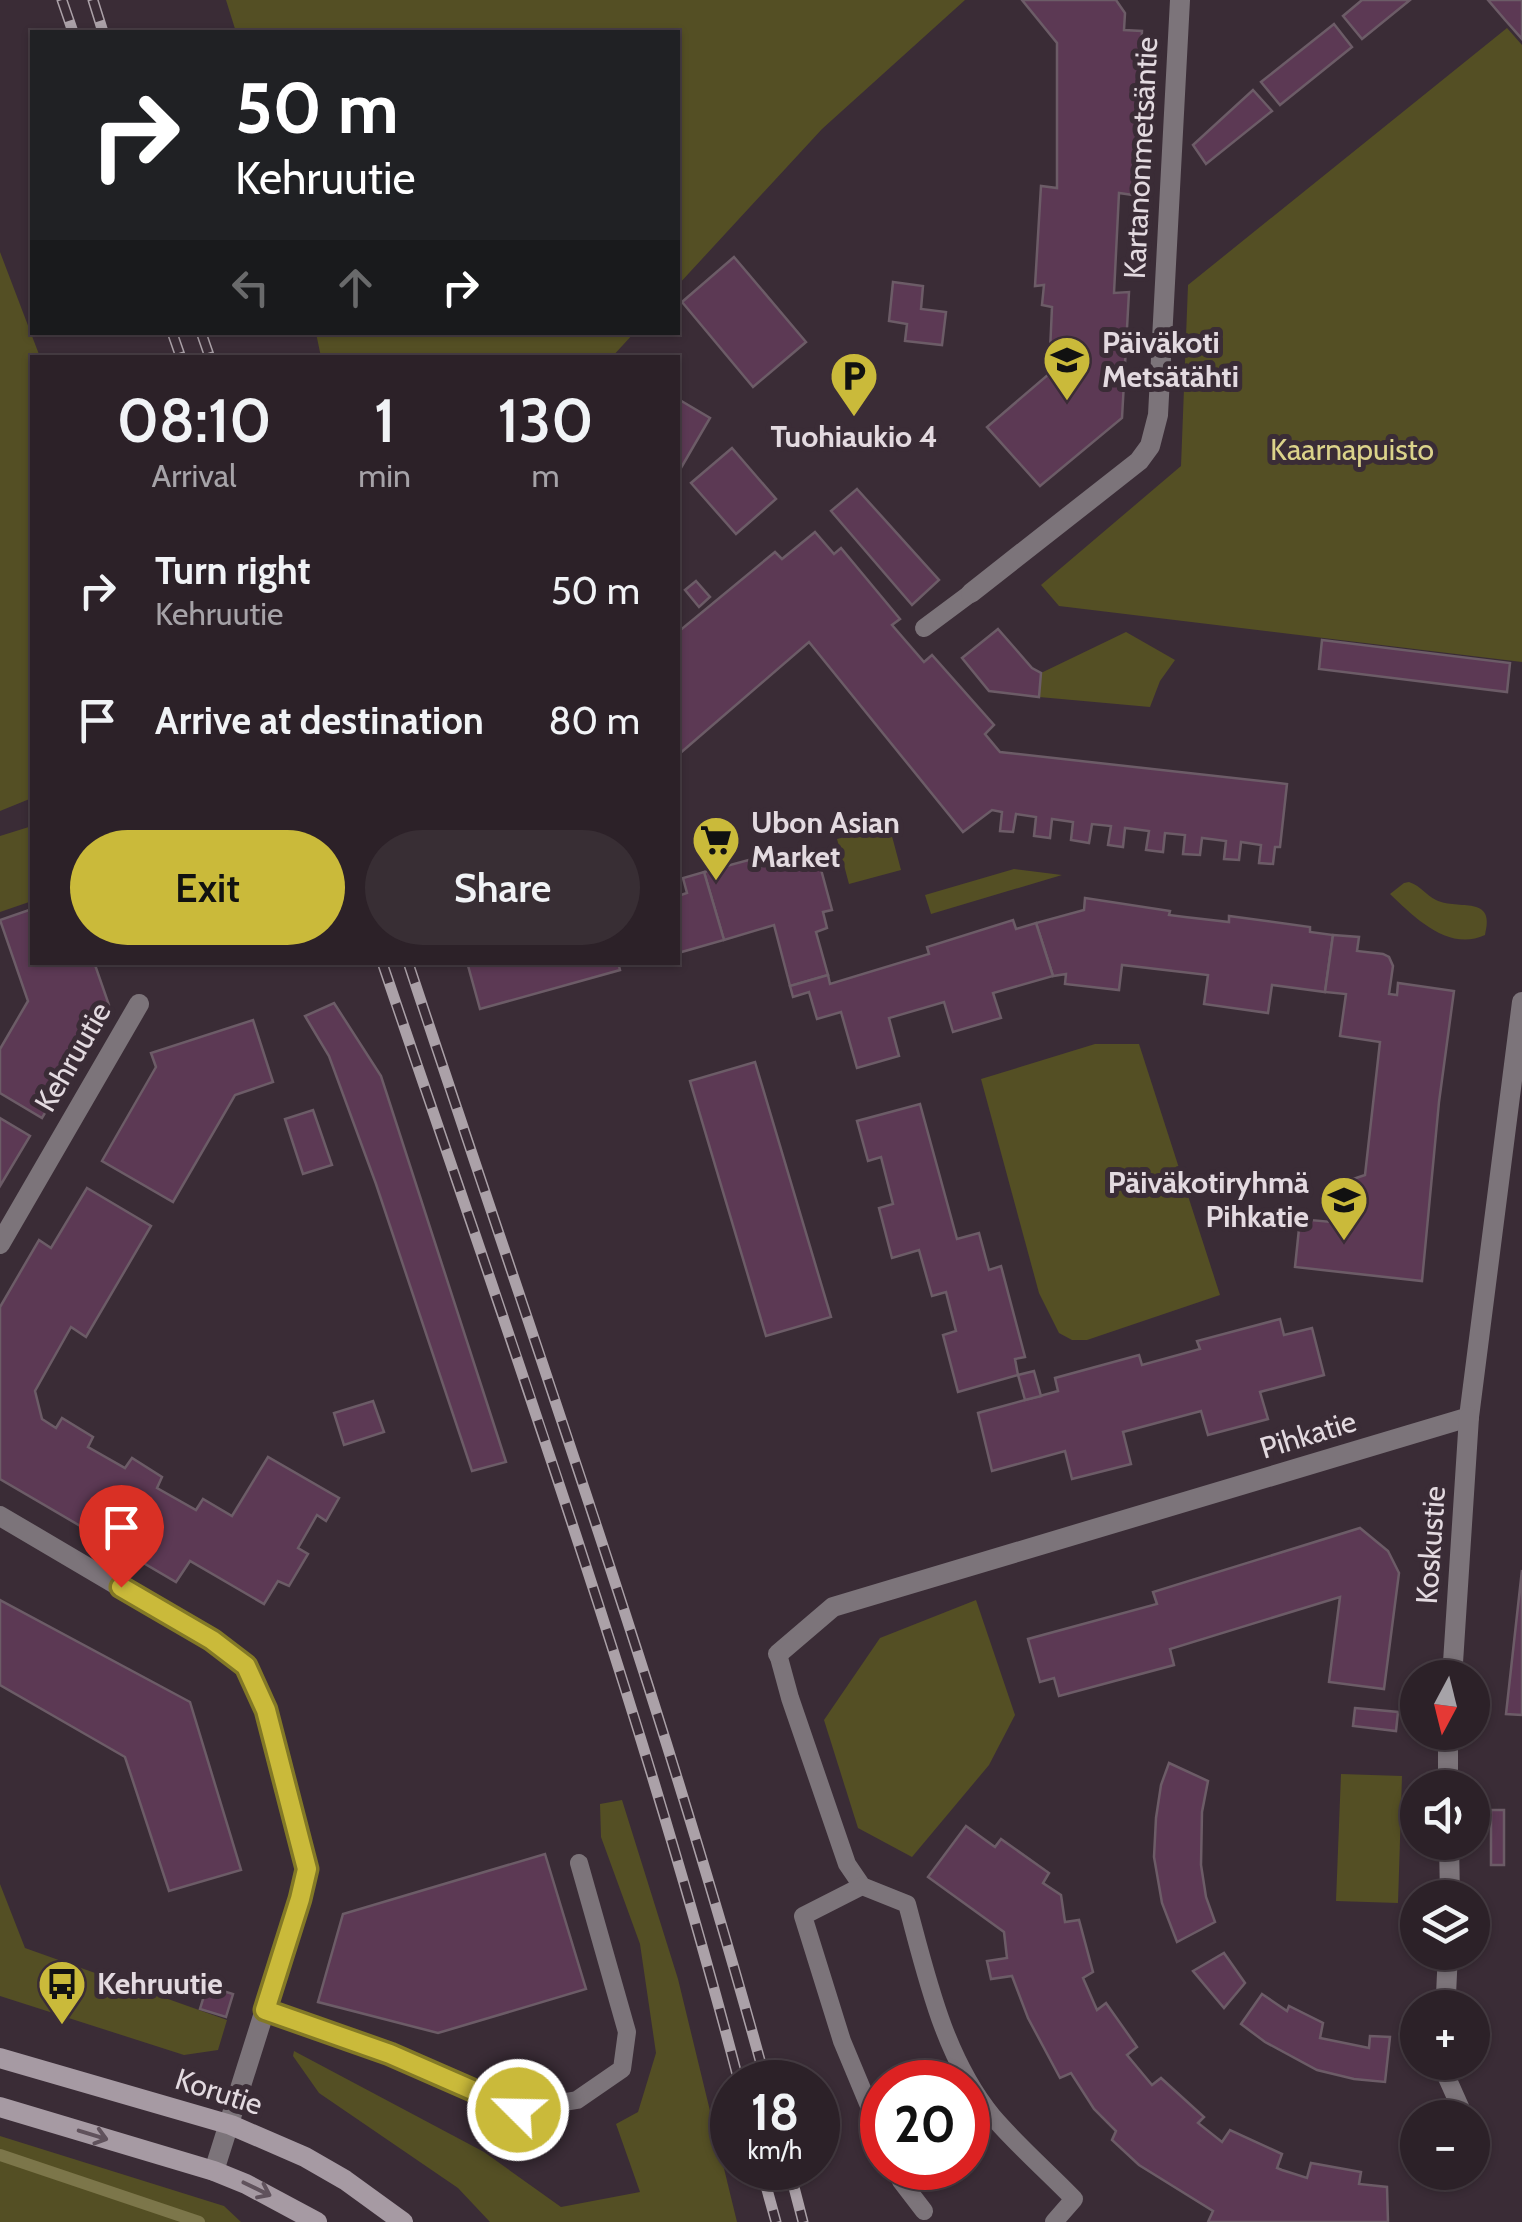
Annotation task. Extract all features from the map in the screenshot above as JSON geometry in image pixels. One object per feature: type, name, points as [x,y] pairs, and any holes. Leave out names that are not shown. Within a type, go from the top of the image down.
[{"type":"street","name":"Kartanonmetsäntie","points":[[971,593],[1140,461],[1150,446],[1158,415],[1180,0]]},
{"type":"street","points":[[1469,1417],[1522,1002]]},
{"type":"street","name":"Kehruutie","points":[[0,1244],[139,1004]]},
{"type":"street","name":"Pihkatie","points":[[778,1654],[833,1607],[1469,1417]]},
{"type":"street","name":"Koskustie","points":[[1453,1660],[1469,1417]]},
{"type":"street","points":[[0,1516],[212,1640],[246,1666],[266,1710],[307,1869],[214,2171]]},
{"type":"street","name":"Korutie","points":[[0,2058],[230,2124],[305,2157],[403,2222]]},
{"type":"street","points":[[0,2107],[214,2171],[317,2222]]},
{"type":"lane","points":[[924,628],[971,593]]},
{"type":"lane","points":[[778,1654],[847,1864],[862,1886],[907,1904],[932,1999],[960,2068],[993,2116],[1074,2199],[1054,2222]]},
{"type":"lane","points":[[265,2010],[390,2054],[518,2110],[577,2100],[622,2069],[627,2032],[579,1863]]},
{"type":"lane","points":[[860,2085],[842,2041],[804,1916],[862,1886]]},
{"type":"lane","points":[[907,2190],[924,2211]]},
{"type":"green space","points":[[226,0],[965,0],[822,129],[680,283],[680,30],[235,30]]},
{"type":"green space","name":"Kaarnapuisto","points":[[1507,28],[1522,45],[1522,662],[1059,606],[1041,585],[1181,466],[1188,285]]},
{"type":"green space","points":[[0,252],[39,355],[30,355],[30,799],[0,811]]},
{"type":"green space","points":[[317,335],[632,335],[614,355],[321,355]]},
{"type":"green space","points":[[1126,632],[1175,660],[1160,681],[1150,707],[1039,697],[1041,673]]},
{"type":"green space","points":[[889,825],[901,870],[849,884],[837,839]]},
{"type":"green space","points":[[30,827],[30,902],[0,912],[0,836]]},
{"type":"green space","points":[[1014,869],[1062,875],[931,914],[925,895]]},
{"type":"green space","points":[[1409,882],[1436,900],[1480,909],[1487,922],[1485,935],[1458,939],[1433,930],[1390,894]]},
{"type":"green space","points":[[1095,1044],[1139,1044],[1220,1295],[1087,1340],[1072,1340],[1059,1333],[1039,1293],[981,1079]]},
{"type":"green space","points":[[976,1600],[1015,1715],[989,1765],[912,1857],[858,1828],[824,1720],[880,1638]]},
{"type":"green space","points":[[1341,1774],[1400,1776],[1398,1903],[1336,1901]]},
{"type":"green space","points":[[622,1800],[678,1979],[710,2111],[710,2190],[729,2190],[737,2222],[490,2222],[458,2188],[319,2093],[293,2056],[294,2051],[484,2152],[561,2207],[640,2192],[616,2124],[638,2112],[656,2053],[640,1944],[601,1837],[600,1804]]},
{"type":"green space","points":[[0,1884],[25,1948],[227,2020],[218,2050],[184,2055],[0,1996]]},
{"type":"green space","points":[[0,2136],[224,2206],[241,2222],[0,2222]]},
{"type":"building","points":[[1022,0],[1116,0],[1125,13],[1124,30],[1142,31],[1133,195],[1119,193],[1114,293],[1129,292],[1122,418],[1040,486],[987,427],[1049,374],[1052,307],[1042,305],[1044,285],[1035,286],[1041,186],[1057,188],[1057,43]]},
{"type":"building","points":[[1362,0],[1410,0],[1362,39],[1343,16]]},
{"type":"building","points":[[1488,0],[1522,0],[1522,39],[1506,21]]},
{"type":"building","points":[[1334,24],[1352,47],[1280,105],[1261,82]]},
{"type":"building","points":[[1253,90],[1272,111],[1206,164],[1193,145]]},
{"type":"building","points":[[734,257],[806,342],[753,387],[682,302]]},
{"type":"building","points":[[893,282],[923,286],[921,309],[946,312],[942,345],[905,341],[907,324],[889,321]]},
{"type":"building","points":[[680,400],[710,418],[680,470]]},
{"type":"building","points":[[732,448],[776,499],[736,534],[691,483]]},
{"type":"building","points":[[857,489],[939,580],[912,605],[831,511]]},
{"type":"building","points":[[815,532],[834,554],[841,548],[900,619],[892,625],[924,662],[932,655],[994,725],[985,734],[1000,752],[1287,784],[1280,847],[1275,847],[1273,864],[1259,863],[1261,845],[1241,842],[1239,860],[1224,859],[1226,841],[1202,838],[1200,855],[1183,854],[1185,835],[1165,833],[1163,852],[1146,850],[1149,831],[1125,828],[1123,847],[1108,845],[1111,826],[1092,824],[1089,843],[1071,840],[1073,822],[1052,819],[1050,838],[1034,836],[1036,817],[1016,814],[1013,832],[1000,831],[1002,812],[992,810],[963,832],[809,642],[680,753],[680,630],[775,552],[782,559]]},
{"type":"building","points":[[696,581],[710,597],[699,607],[685,590]]},
{"type":"building","points":[[998,629],[1041,673],[1039,697],[989,691],[962,658]]},
{"type":"building","points":[[1322,640],[1510,663],[1507,692],[1319,669]]},
{"type":"building","points":[[816,851],[832,910],[823,912],[827,928],[816,932],[828,975],[790,986],[774,925],[724,940],[704,872],[756,858],[759,867]]},
{"type":"building","points":[[704,872],[724,940],[680,952],[680,895],[687,893],[683,878]]},
{"type":"building","points":[[1085,898],[1170,911],[1169,915],[1229,922],[1229,916],[1310,927],[1310,932],[1333,935],[1325,992],[1272,985],[1268,1013],[1204,1004],[1208,975],[1122,965],[1119,990],[1065,984],[1066,974],[1053,976],[1036,923],[1084,910]]},
{"type":"building","points":[[30,910],[30,965],[95,965],[109,1005],[42,1118],[0,1093],[0,1049],[28,1001],[0,920]]},
{"type":"building","points":[[1013,920],[1016,929],[1036,923],[1053,976],[993,993],[1001,1018],[953,1032],[944,1002],[889,1018],[899,1056],[857,1068],[841,1012],[817,1019],[809,992],[793,997],[790,986],[828,975],[830,984],[929,954],[927,947]]},
{"type":"building","points":[[1333,935],[1359,937],[1357,951],[1389,957],[1393,966],[1389,994],[1397,995],[1398,983],[1454,991],[1422,1281],[1295,1267],[1300,1219],[1331,1222],[1332,1203],[1359,1208],[1350,1180],[1365,1175],[1380,1042],[1340,1036],[1346,994],[1325,992]]},
{"type":"building","points":[[468,965],[619,965],[620,970],[480,1009]]},
{"type":"building","points":[[334,1003],[381,1076],[506,1462],[472,1471],[376,1184],[329,1056],[305,1016]]},
{"type":"building","points":[[253,1020],[273,1082],[235,1095],[173,1202],[102,1161],[156,1067],[151,1053]]},
{"type":"building","points":[[755,1062],[831,1317],[766,1336],[690,1081]]},
{"type":"building","points":[[920,1104],[957,1239],[979,1233],[989,1270],[1001,1266],[1025,1357],[1015,1359],[1018,1375],[958,1392],[943,1335],[956,1331],[946,1292],[932,1296],[919,1250],[892,1258],[879,1208],[893,1204],[881,1157],[868,1161],[857,1121]]},
{"type":"building","points":[[313,1110],[332,1165],[303,1174],[285,1119]]},
{"type":"building","points":[[0,1118],[30,1136],[0,1186]]},
{"type":"building","points":[[87,1188],[151,1226],[86,1337],[71,1327],[35,1391],[42,1419],[56,1428],[62,1418],[93,1437],[88,1447],[125,1468],[132,1458],[162,1477],[157,1488],[196,1510],[203,1499],[232,1516],[268,1457],[339,1498],[326,1521],[317,1515],[298,1548],[308,1554],[289,1586],[278,1581],[264,1604],[190,1561],[176,1582],[0,1479],[0,1307],[39,1240],[51,1248]]},
{"type":"building","points":[[1280,1319],[1284,1335],[1312,1328],[1324,1375],[1260,1392],[1268,1419],[1208,1435],[1201,1411],[1123,1432],[1131,1464],[1072,1479],[1065,1451],[992,1471],[978,1413],[1058,1391],[1055,1378],[1139,1355],[1142,1365],[1200,1349],[1197,1341]]},
{"type":"building","points":[[1034,1371],[1041,1396],[1025,1400],[1018,1375]]},
{"type":"building","points":[[373,1401],[384,1432],[344,1445],[334,1413]]},
{"type":"building","points":[[1360,1528],[1388,1551],[1399,1573],[1384,1689],[1329,1682],[1340,1597],[1170,1649],[1174,1665],[1059,1696],[1054,1678],[1040,1682],[1028,1639],[1157,1604],[1153,1592]]},
{"type":"building","points":[[1522,1570],[1522,1715],[1506,1714]]},
{"type":"building","points":[[0,1600],[190,1702],[241,1870],[169,1891],[125,1757],[0,1685]]},
{"type":"building","points":[[1355,1708],[1398,1712],[1396,1731],[1353,1726]]},
{"type":"building","points":[[1169,1763],[1208,1781],[1202,1812],[1201,1865],[1215,1922],[1177,1942],[1162,1903],[1154,1857],[1161,1785]]},
{"type":"building","points":[[1491,1810],[1504,1810],[1504,1865],[1491,1865]]},
{"type":"building","points":[[966,1826],[995,1847],[1001,1839],[1049,1873],[1043,1883],[1061,1895],[1065,1922],[1079,1920],[1093,1972],[1083,1978],[1097,2010],[1106,2003],[1137,2047],[1127,2055],[1152,2085],[1161,2078],[1204,2117],[1198,2123],[1222,2142],[1230,2130],[1282,2154],[1277,2168],[1307,2178],[1311,2163],[1361,2172],[1359,2184],[1387,2187],[1388,2222],[1208,2222],[1213,2211],[1139,2165],[1112,2140],[1116,2131],[1094,2109],[1071,2073],[1060,2078],[1028,2018],[1012,1976],[991,1979],[987,1961],[1007,1958],[1004,1932],[928,1877]]},
{"type":"building","points":[[545,1854],[586,1989],[438,2033],[318,2002],[343,1914]]},
{"type":"building","points":[[1224,1953],[1245,1983],[1224,2008],[1193,1971]]},
{"type":"building","points":[[207,1986],[233,1994],[226,2017],[200,2009]]},
{"type":"building","points":[[1262,1994],[1287,2011],[1289,2006],[1323,2023],[1320,2038],[1369,2048],[1370,2036],[1390,2037],[1385,2082],[1317,2070],[1265,2042],[1241,2024]]},
{"type":"waterway","points":[[0,2155],[199,2222]]},
{"type":"railway","points":[[62,0],[72,30]]},
{"type":"railway","points":[[93,0],[102,30]]},
{"type":"railway","points":[[173,335],[180,355]]},
{"type":"railway","points":[[202,335],[209,355]]},
{"type":"railway","points":[[383,965],[616,1659],[733,2060]]},
{"type":"railway","points":[[409,965],[640,1660],[760,2060]]},
{"type":"railway","points":[[767,2190],[776,2222]]},
{"type":"railway","points":[[795,2190],[803,2222]]},
{"type":"place","name":"Päiväkoti Metsätähti","points":[[1067,402]]},
{"type":"place","name":"Tuohiaukio 4","points":[[854,418]]},
{"type":"place","name":"Ubon Asian Market","points":[[716,882]]},
{"type":"place","name":"Päiväkotiryhmä Pihkatie","points":[[1344,1242]]},
{"type":"place","name":"Kehruutie","points":[[62,2026]]},
{"type":"route","points":[[121,1587],[212,1640],[246,1666],[266,1710],[307,1869],[265,2010],[390,2054],[518,2110]]}]
